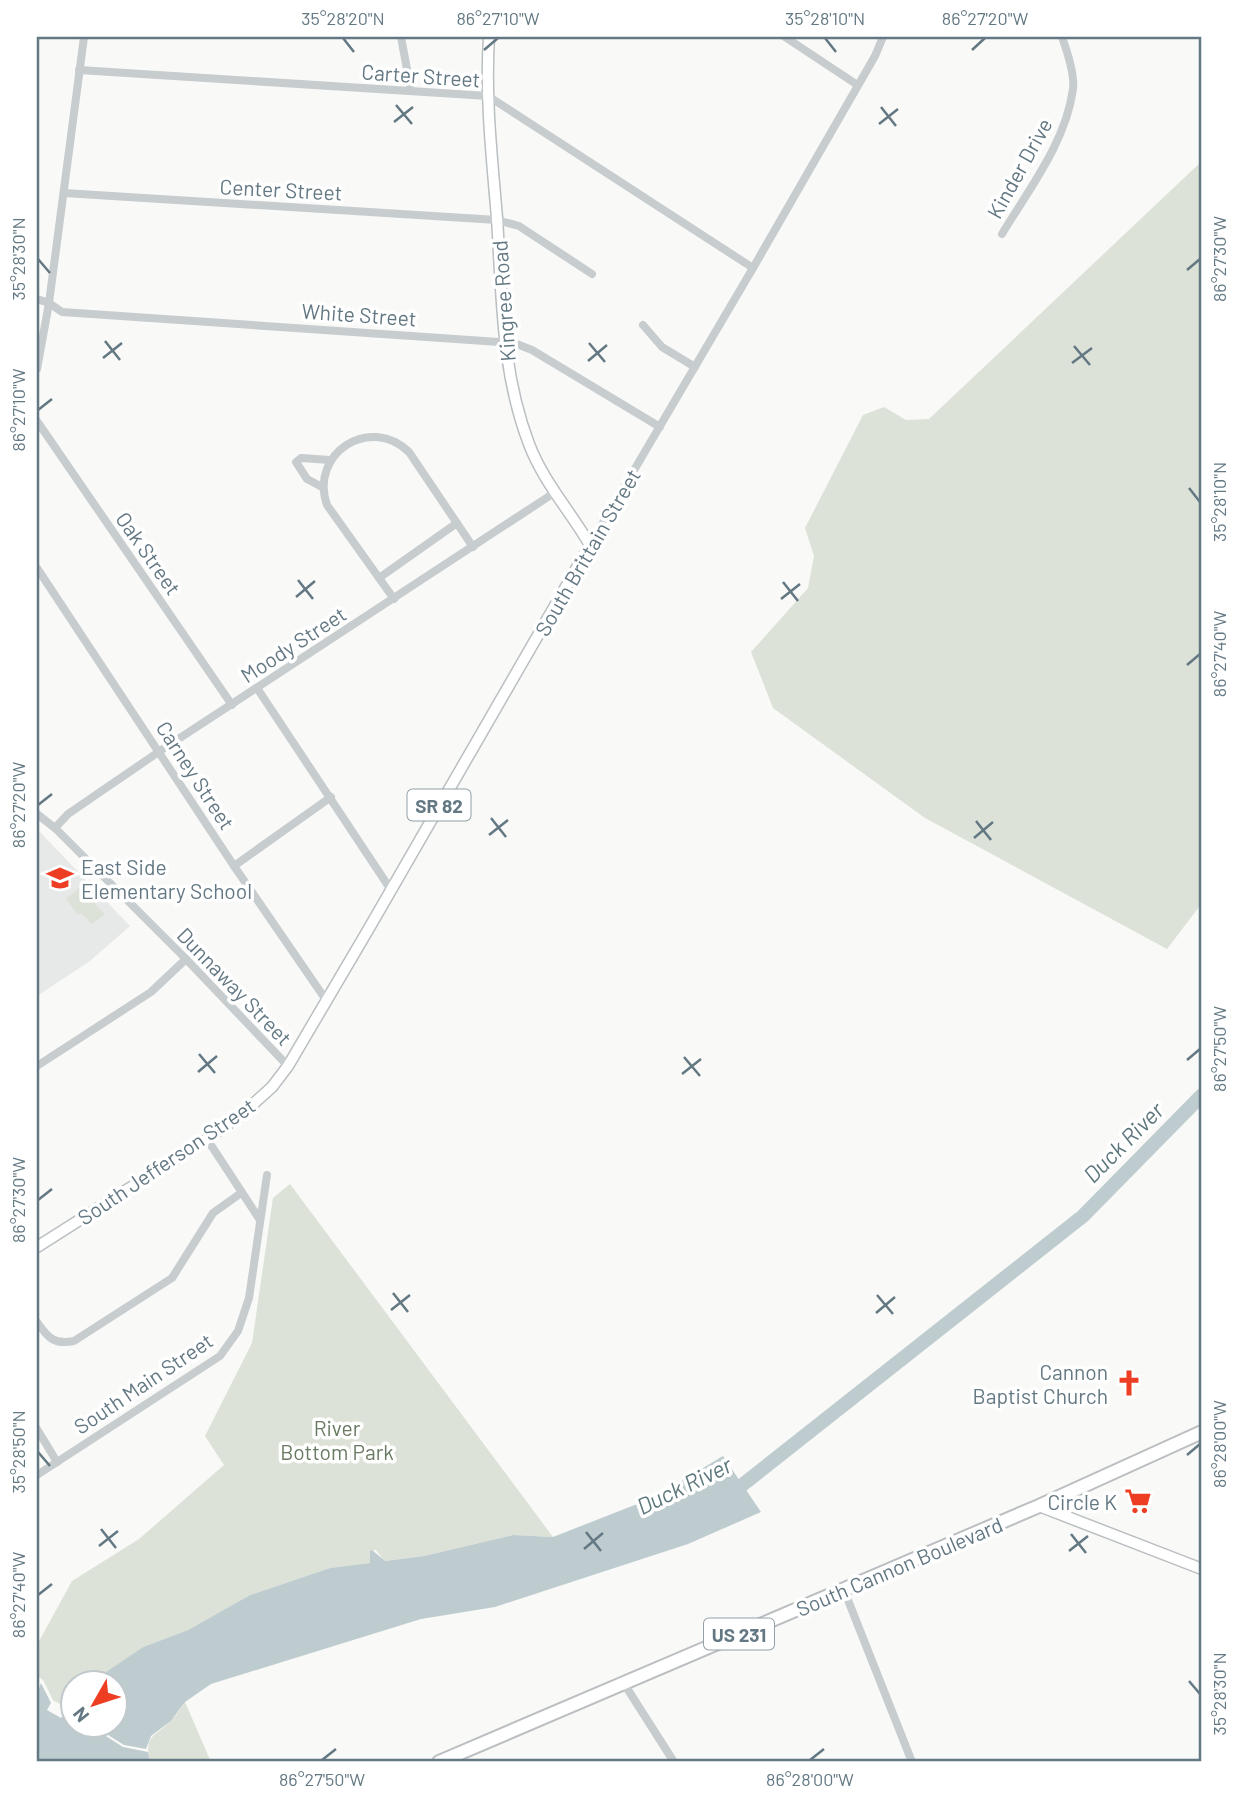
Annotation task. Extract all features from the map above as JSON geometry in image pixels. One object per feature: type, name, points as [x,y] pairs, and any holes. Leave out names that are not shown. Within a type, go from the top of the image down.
[{"type":"highway","name":"South Cannon Boulevard","points":[[439,1762],[1039,1506],[1202,1432]]},
{"type":"main road","name":"Kingree Road","points":[[489,37],[488,96],[507,368],[519,416],[537,461],[554,493],[590,545]]},
{"type":"main road","name":"South Brittain Street","points":[[288,1066],[590,545]]},
{"type":"main road","name":"South Jefferson Street","points":[[37,1247],[207,1139],[272,1087],[288,1066]]},
{"type":"main road","points":[[1039,1506],[1202,1569]]},
{"type":"street","points":[[37,369],[49,303],[84,38],[95,37]]},
{"type":"street","points":[[401,37],[411,91]]},
{"type":"street","points":[[785,37],[856,85]]},
{"type":"street","name":"South Brittain Street","points":[[590,545],[753,268],[883,37]]},
{"type":"street","name":"Kinder Drive","points":[[1002,234],[1045,164],[1066,120],[1073,87],[1062,37]]},
{"type":"street","name":"Carter Street","points":[[79,70],[488,96],[753,268]]},
{"type":"street","name":"Center Street","points":[[64,193],[497,219],[519,226],[592,274]]},
{"type":"street","name":"White Street","points":[[37,299],[62,312],[514,343],[532,350],[660,427]]},
{"type":"street","points":[[643,325],[662,347],[695,367]]},
{"type":"street","name":"Oak Street","points":[[37,421],[232,705]]},
{"type":"street","points":[[394,599],[327,505],[322,487],[330,460],[347,445],[368,436],[390,438],[409,452],[473,547]]},
{"type":"street","points":[[322,487],[307,479],[296,462],[301,458],[330,460]]},
{"type":"street","name":"Moody Street","points":[[55,828],[68,814],[160,751],[554,493]]},
{"type":"street","points":[[379,578],[457,523]]},
{"type":"street","name":"Carney Street","points":[[37,568],[234,866],[327,1000]]},
{"type":"street","points":[[257,688],[391,890]]},
{"type":"street","points":[[234,866],[331,797]]},
{"type":"street","name":"Dunnaway Street","points":[[37,814],[55,828],[186,959],[288,1066]]},
{"type":"street","points":[[37,1066],[151,992],[186,959]]},
{"type":"street","points":[[207,1139],[260,1220]]},
{"type":"street","name":"South Main Street","points":[[37,1475],[220,1356],[239,1331],[249,1298],[267,1175]]},
{"type":"street","points":[[37,1322],[52,1340],[62,1343],[74,1341],[172,1278],[213,1213],[241,1192]]},
{"type":"street","points":[[37,1429],[57,1462]]},
{"type":"street","points":[[844,1590],[912,1762]]},
{"type":"street","points":[[623,1682],[674,1762]]},
{"type":"shaded area","name":"East Side Elementary School","points":[[37,829],[130,926],[90,961],[37,996]]},
{"type":"green space","points":[[1202,161],[1202,903],[1167,949],[925,818],[773,708],[751,652],[808,588],[814,556],[805,528],[863,415],[884,407],[906,420],[929,419]]},
{"type":"green space","points":[[79,888],[105,914],[92,924],[81,913],[78,915],[66,899]]},
{"type":"green space","name":"River Bottom Park","points":[[290,1184],[553,1537],[513,1535],[424,1556],[384,1561],[376,1550],[370,1551],[370,1563],[330,1568],[250,1595],[188,1630],[143,1647],[110,1670],[60,1670],[60,1704],[53,1700],[43,1680],[37,1676],[37,1645],[72,1581],[139,1539],[224,1465],[205,1436],[252,1343],[273,1198]]},
{"type":"green space","points":[[185,1702],[211,1762],[150,1762],[148,1746],[152,1737],[173,1719]]},
{"type":"water","points":[[723,1456],[761,1512],[688,1544],[495,1607],[421,1619],[211,1684],[185,1702],[171,1721],[151,1736],[146,1749],[124,1745],[116,1740],[130,1740],[130,1670],[109,1670],[143,1647],[188,1630],[250,1595],[330,1568],[370,1563],[372,1550],[385,1561],[424,1556],[513,1535],[553,1537],[655,1497]]},
{"type":"water","points":[[41,1683],[51,1703],[47,1710],[60,1717],[60,1740],[112,1740],[123,1747],[148,1752],[150,1762],[37,1762],[37,1694]]},
{"type":"waterway","name":"Duck River","points":[[726,1492],[741,1486],[1083,1216],[1202,1095]]},
{"type":"place","name":"East Side Elementary School","points":[[60,878]]},
{"type":"place","name":"Cannon Baptist Church","points":[[1129,1383]]},
{"type":"place","name":"Circle K","points":[[1138,1501]]}]
